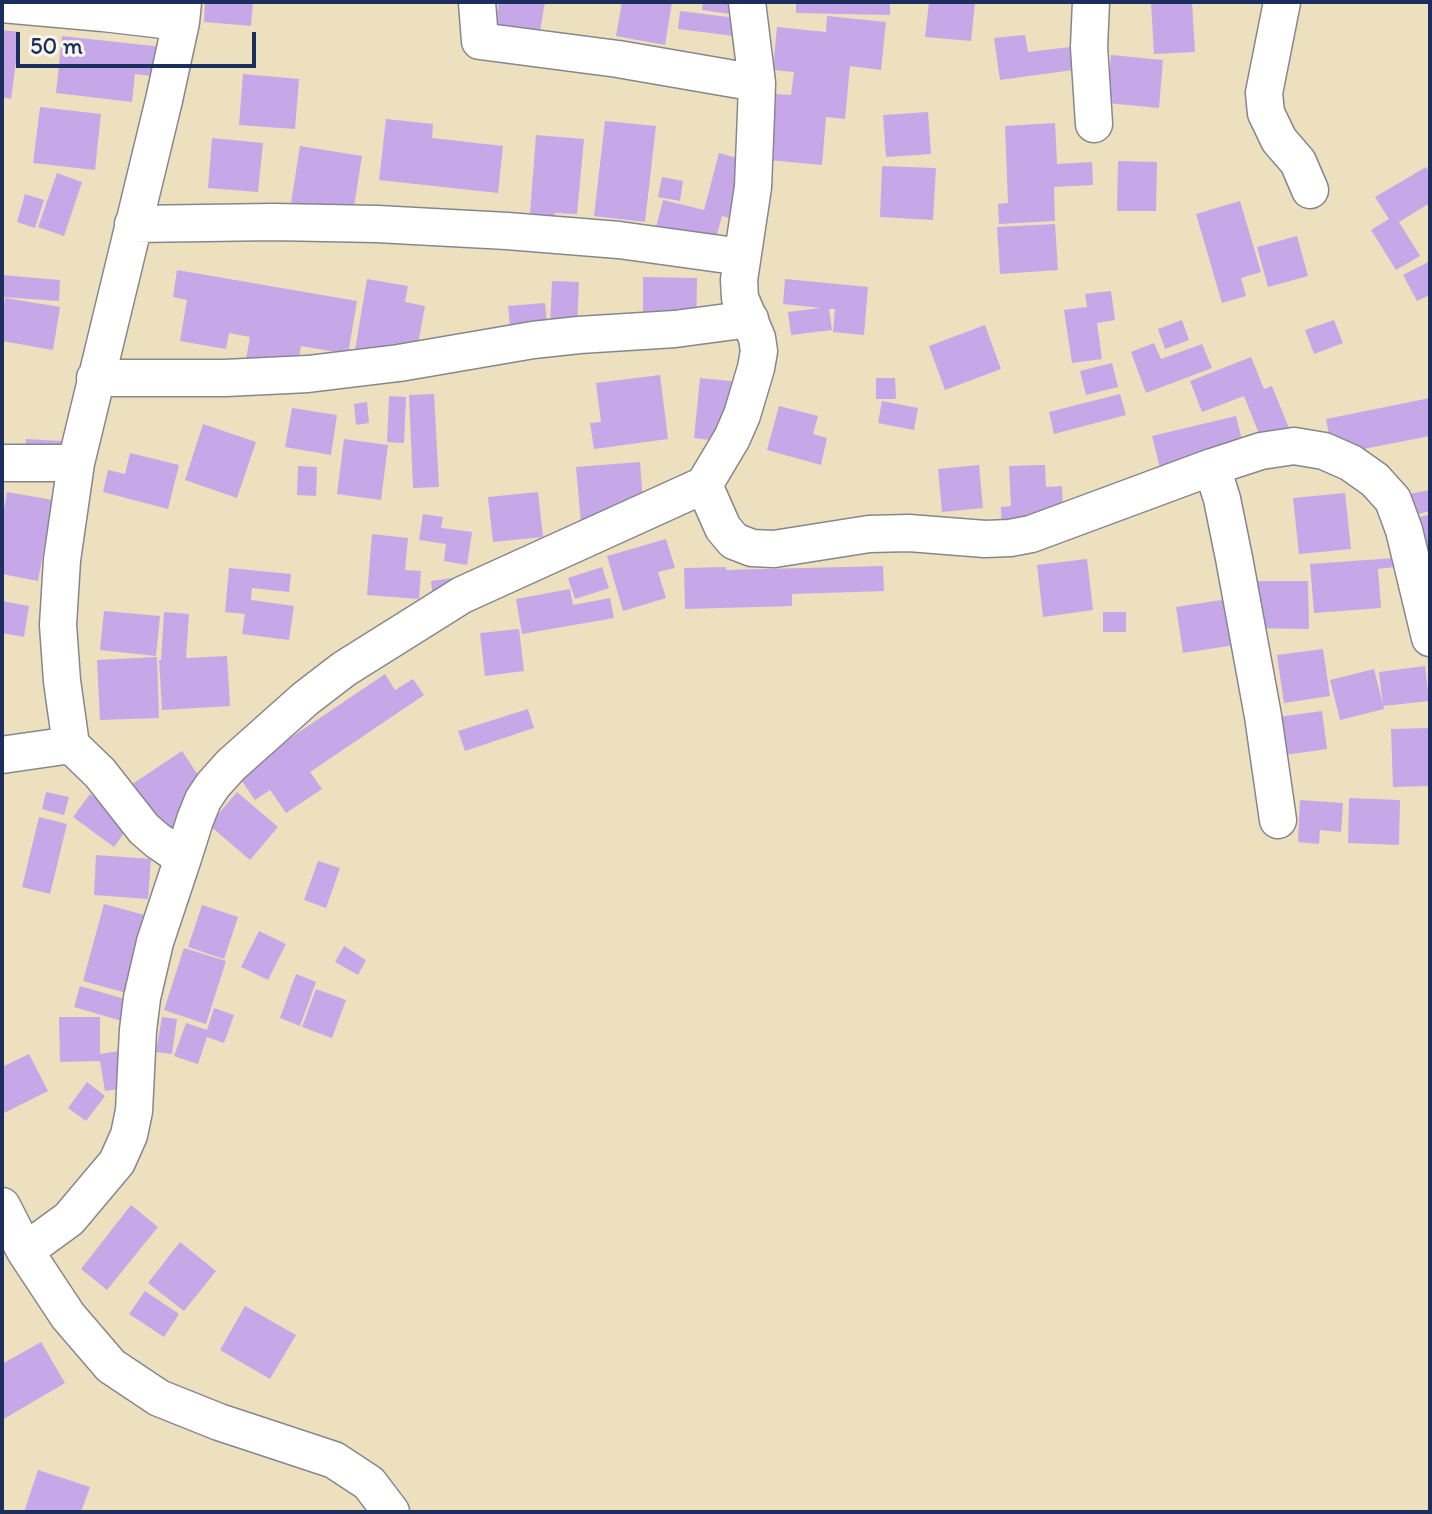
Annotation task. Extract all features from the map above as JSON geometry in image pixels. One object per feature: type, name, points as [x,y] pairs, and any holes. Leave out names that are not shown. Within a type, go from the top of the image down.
[{"type":"street","points":[[477,2],[480,41],[618,59],[757,83]]},
{"type":"street","points":[[25,1251],[69,1219],[117,1162],[129,1135],[134,1111],[142,998],[155,942],[199,810],[213,785],[305,699],[344,669],[462,595],[704,485],[732,438],[742,415],[759,351],[757,338],[740,298],[739,280],[753,187],[757,83],[747,2]]},
{"type":"street","points":[[1091,2],[1089,47],[1094,124]]},
{"type":"street","points":[[1282,2],[1264,93],[1266,113],[1279,140],[1298,162],[1310,190]]},
{"type":"street","points":[[2,4],[103,13],[182,12],[76,463],[63,546],[58,625],[71,745],[100,773],[144,829],[183,858]]},
{"type":"street","points":[[133,224],[274,222],[464,229],[619,240],[742,257]]},
{"type":"street","points":[[95,378],[225,378],[308,374],[399,363],[548,338],[675,329],[750,319]]},
{"type":"street","points":[[704,485],[723,528],[734,541],[752,548],[774,549],[869,534],[1010,538],[1031,534],[1261,451],[1294,446],[1324,451],[1351,463],[1375,480],[1393,500],[1404,530],[1430,638]]},
{"type":"street","points":[[2,463],[76,463]]},
{"type":"street","points":[[1212,467],[1228,525],[1242,599],[1278,820]]},
{"type":"street","points":[[2,755],[71,745]]},
{"type":"street","points":[[2,1206],[25,1251],[68,1316],[111,1366],[159,1398],[219,1422],[334,1460],[369,1483],[391,1512]]},
{"type":"building","points":[[205,2],[253,2],[251,26],[204,22]]},
{"type":"building","points":[[499,2],[545,2],[538,42],[494,36]]},
{"type":"building","points":[[622,2],[672,2],[665,45],[616,36]]},
{"type":"building","points":[[703,2],[739,2],[737,15],[702,10]]},
{"type":"building","points":[[796,2],[890,2],[890,15],[796,13]]},
{"type":"building","points":[[929,2],[975,2],[971,41],[925,37]]},
{"type":"building","points":[[1151,2],[1192,2],[1195,52],[1154,54]]},
{"type":"building","points":[[680,11],[736,18],[734,36],[678,29]]},
{"type":"building","points":[[827,16],[886,22],[881,70],[850,66],[845,119],[826,117],[822,165],[769,160],[775,94],[791,95],[794,72],[773,70],[777,27],[826,32]]},
{"type":"building","points":[[2,30],[20,32],[11,99],[2,97]]},
{"type":"building","points":[[1025,35],[1028,52],[1070,47],[1073,70],[1000,80],[994,38]]},
{"type":"building","points":[[62,36],[162,47],[159,77],[135,74],[132,102],[56,93]]},
{"type":"building","points":[[1111,55],[1163,60],[1159,108],[1107,103]]},
{"type":"building","points":[[243,74],[299,79],[295,129],[239,125]]},
{"type":"building","points":[[40,107],[101,114],[95,170],[33,163]]},
{"type":"building","points":[[928,112],[931,154],[886,157],[883,115]]},
{"type":"building","points":[[386,119],[433,124],[432,138],[503,146],[498,193],[379,180]]},
{"type":"building","points":[[605,121],[656,126],[645,222],[594,216]]},
{"type":"building","points":[[1055,123],[1057,164],[1092,162],[1093,185],[1054,187],[1055,221],[999,224],[998,204],[1008,203],[1005,126]]},
{"type":"building","points":[[536,135],[584,139],[577,214],[555,213],[554,229],[529,227]]},
{"type":"building","points":[[212,138],[263,143],[258,192],[208,188]]},
{"type":"building","points":[[300,146],[362,156],[353,213],[291,203]]},
{"type":"building","points":[[719,153],[748,161],[733,219],[722,216],[713,250],[654,235],[663,200],[704,210]]},
{"type":"building","points":[[1118,161],[1157,162],[1156,211],[1117,211]]},
{"type":"building","points":[[882,166],[936,168],[933,220],[880,217]]},
{"type":"building","points":[[1426,167],[1430,174],[1430,203],[1399,222],[1420,256],[1396,270],[1371,230],[1389,219],[1375,197]]},
{"type":"building","points":[[57,173],[82,182],[64,236],[38,227]]},
{"type":"building","points":[[662,177],[683,181],[680,201],[658,197]]},
{"type":"building","points":[[25,194],[44,200],[35,228],[17,222]]},
{"type":"building","points":[[1240,201],[1261,272],[1241,278],[1246,296],[1222,303],[1196,214]]},
{"type":"building","points":[[1055,224],[1058,270],[1000,274],[997,227]]},
{"type":"building","points":[[1297,236],[1308,276],[1268,287],[1257,247]]},
{"type":"building","points":[[1430,261],[1430,295],[1417,301],[1403,275]]},
{"type":"building","points":[[177,270],[357,301],[348,354],[301,346],[296,374],[245,365],[250,337],[229,333],[226,349],[180,341],[187,300],[173,297]]},
{"type":"building","points":[[2,275],[60,280],[59,301],[2,297]]},
{"type":"building","points":[[643,277],[697,278],[696,335],[643,334]]},
{"type":"building","points":[[367,279],[408,286],[405,302],[425,306],[415,360],[355,350]]},
{"type":"building","points":[[785,279],[868,287],[864,335],[833,332],[835,309],[829,309],[832,330],[791,335],[788,312],[821,308],[783,304]]},
{"type":"building","points":[[552,281],[579,282],[577,326],[550,326]]},
{"type":"building","points":[[1111,291],[1115,320],[1097,323],[1102,359],[1072,363],[1064,310],[1087,307],[1085,294]]},
{"type":"building","points":[[5,298],[60,307],[53,350],[2,341]]},
{"type":"building","points":[[545,303],[547,322],[510,325],[508,306]]},
{"type":"building","points":[[1182,320],[1189,340],[1165,349],[1158,329]]},
{"type":"building","points":[[1334,320],[1343,343],[1314,354],[1305,330]]},
{"type":"building","points":[[985,325],[1001,369],[945,390],[929,346]]},
{"type":"building","points":[[1154,343],[1161,359],[1202,344],[1212,368],[1146,393],[1131,352]]},
{"type":"building","points":[[1251,357],[1264,389],[1272,386],[1291,433],[1263,444],[1244,396],[1202,412],[1190,381]]},
{"type":"building","points":[[1112,363],[1118,387],[1086,395],[1080,371]]},
{"type":"building","points":[[660,375],[668,439],[594,449],[590,423],[601,422],[596,383]]},
{"type":"building","points":[[700,378],[741,382],[735,443],[694,438]]},
{"type":"building","points":[[876,378],[895,378],[896,399],[876,399]]},
{"type":"building","points":[[434,394],[439,487],[413,488],[409,395]]},
{"type":"building","points":[[1120,394],[1126,415],[1054,434],[1049,412]]},
{"type":"building","points":[[389,396],[406,397],[404,443],[387,442]]},
{"type":"building","points":[[1430,398],[1430,436],[1333,455],[1326,419]]},
{"type":"building","points":[[882,401],[918,408],[914,430],[878,423]]},
{"type":"building","points":[[367,402],[369,423],[356,425],[354,404]]},
{"type":"building","points":[[779,406],[818,416],[813,434],[827,438],[821,465],[767,450]]},
{"type":"building","points":[[292,408],[337,415],[331,455],[285,447]]},
{"type":"building","points":[[1236,416],[1247,460],[1163,480],[1152,436]]},
{"type":"building","points":[[203,424],[256,442],[237,498],[185,480]]},
{"type":"building","points":[[26,439],[62,441],[60,462],[25,460]]},
{"type":"building","points":[[344,439],[388,445],[381,500],[337,494]]},
{"type":"building","points":[[130,453],[179,465],[168,509],[103,492],[108,470],[125,474]]},
{"type":"building","points":[[640,462],[643,503],[612,506],[614,532],[582,535],[576,467]]},
{"type":"building","points":[[979,465],[983,508],[942,512],[938,469]]},
{"type":"building","points":[[1045,465],[1046,487],[1062,486],[1063,514],[1024,516],[1024,538],[1002,539],[1001,507],[1011,506],[1009,466]]},
{"type":"building","points":[[298,466],[317,467],[316,496],[297,495]]},
{"type":"building","points":[[1430,490],[1430,511],[1414,515],[1409,494]]},
{"type":"building","points":[[7,492],[53,500],[38,581],[2,574],[2,521]]},
{"type":"building","points":[[538,492],[543,537],[493,542],[488,497]]},
{"type":"building","points":[[1345,493],[1351,549],[1299,554],[1293,498]]},
{"type":"building","points":[[423,514],[443,517],[441,528],[472,532],[467,565],[444,561],[446,544],[419,540]]},
{"type":"building","points":[[1430,514],[1430,558],[1426,559],[1414,519]]},
{"type":"building","points":[[372,534],[408,538],[405,570],[421,571],[419,599],[367,595]]},
{"type":"building","points":[[666,539],[675,568],[658,572],[666,598],[623,611],[607,556]]},
{"type":"building","points":[[1395,558],[1395,567],[1378,569],[1381,608],[1314,613],[1310,564]]},
{"type":"building","points":[[1087,559],[1093,610],[1043,617],[1037,565]]},
{"type":"building","points":[[883,566],[884,591],[792,594],[792,606],[685,609],[684,568],[726,567],[726,570]]},
{"type":"building","points":[[602,567],[609,588],[575,599],[568,578]]},
{"type":"building","points":[[229,568],[291,574],[289,592],[252,588],[251,600],[294,606],[289,640],[242,634],[245,614],[225,612]]},
{"type":"building","points":[[461,577],[434,607],[431,581]]},
{"type":"building","points":[[1254,581],[1308,581],[1309,629],[1254,628]]},
{"type":"building","points":[[570,589],[573,605],[610,598],[614,618],[522,634],[516,599]]},
{"type":"building","points":[[1228,599],[1235,645],[1183,653],[1176,607]]},
{"type":"building","points":[[2,601],[29,606],[24,637],[2,633]]},
{"type":"building","points":[[104,611],[160,616],[156,656],[100,650]]},
{"type":"building","points":[[164,612],[189,614],[186,658],[227,656],[230,706],[162,710],[159,660]]},
{"type":"building","points":[[1103,612],[1126,612],[1126,632],[1103,632]]},
{"type":"building","points":[[519,629],[524,671],[485,676],[480,633]]},
{"type":"building","points":[[1323,649],[1330,696],[1284,703],[1277,655]]},
{"type":"building","points":[[157,657],[159,718],[100,720],[97,660]]},
{"type":"building","points":[[1425,666],[1429,701],[1383,706],[1379,672]]},
{"type":"building","points":[[1374,669],[1384,709],[1340,720],[1330,680]]},
{"type":"building","points":[[385,674],[395,690],[413,679],[424,695],[310,772],[322,789],[286,813],[270,790],[255,800],[237,774]]},
{"type":"building","points":[[528,709],[534,728],[465,751],[458,731]]},
{"type":"building","points":[[1322,711],[1327,749],[1277,756],[1271,718]]},
{"type":"building","points":[[1430,728],[1430,786],[1393,787],[1391,729]]},
{"type":"building","points":[[182,751],[216,802],[161,838],[128,787]]},
{"type":"building","points":[[46,792],[69,797],[64,815],[42,809]]},
{"type":"building","points":[[237,792],[278,827],[250,860],[209,825]]},
{"type":"building","points":[[90,794],[131,823],[114,847],[73,817]]},
{"type":"building","points":[[1349,798],[1400,800],[1399,845],[1348,843]]},
{"type":"building","points":[[1300,800],[1343,803],[1341,832],[1320,830],[1319,844],[1298,842]]},
{"type":"building","points":[[39,817],[67,824],[50,894],[22,887]]},
{"type":"building","points":[[96,855],[151,859],[148,899],[94,895]]},
{"type":"building","points":[[318,861],[340,868],[326,908],[304,900]]},
{"type":"building","points":[[104,904],[152,917],[130,994],[83,981]]},
{"type":"building","points":[[202,905],[238,917],[224,959],[188,947]]},
{"type":"building","points":[[259,931],[286,944],[268,980],[241,967]]},
{"type":"building","points":[[344,946],[366,960],[358,975],[335,962]]},
{"type":"building","points":[[184,948],[226,961],[206,1024],[164,1010]]},
{"type":"building","points":[[296,974],[316,982],[300,1026],[280,1018]]},
{"type":"building","points":[[80,986],[128,1000],[122,1021],[74,1007]]},
{"type":"building","points":[[316,989],[346,1000],[332,1038],[302,1027]]},
{"type":"building","points":[[214,1008],[234,1015],[224,1043],[207,1037],[198,1064],[174,1056],[186,1023],[207,1030]]},
{"type":"building","points":[[59,1017],[100,1017],[100,1054],[126,1050],[131,1087],[105,1091],[100,1061],[60,1062]]},
{"type":"building","points":[[162,1017],[177,1019],[172,1054],[156,1052]]},
{"type":"building","points":[[29,1054],[48,1091],[2,1114],[2,1067]]},
{"type":"building","points":[[87,1082],[105,1096],[86,1121],[68,1108]]},
{"type":"building","points":[[131,1205],[158,1227],[107,1290],[81,1269]]},
{"type":"building","points":[[180,1242],[216,1271],[184,1311],[148,1283]]},
{"type":"building","points":[[145,1291],[179,1314],[164,1337],[129,1314]]},
{"type":"building","points":[[245,1306],[296,1335],[270,1379],[220,1350]]},
{"type":"building","points":[[41,1342],[65,1383],[2,1420],[2,1364]]},
{"type":"building","points":[[38,1470],[90,1487],[81,1512],[24,1512]]}]
